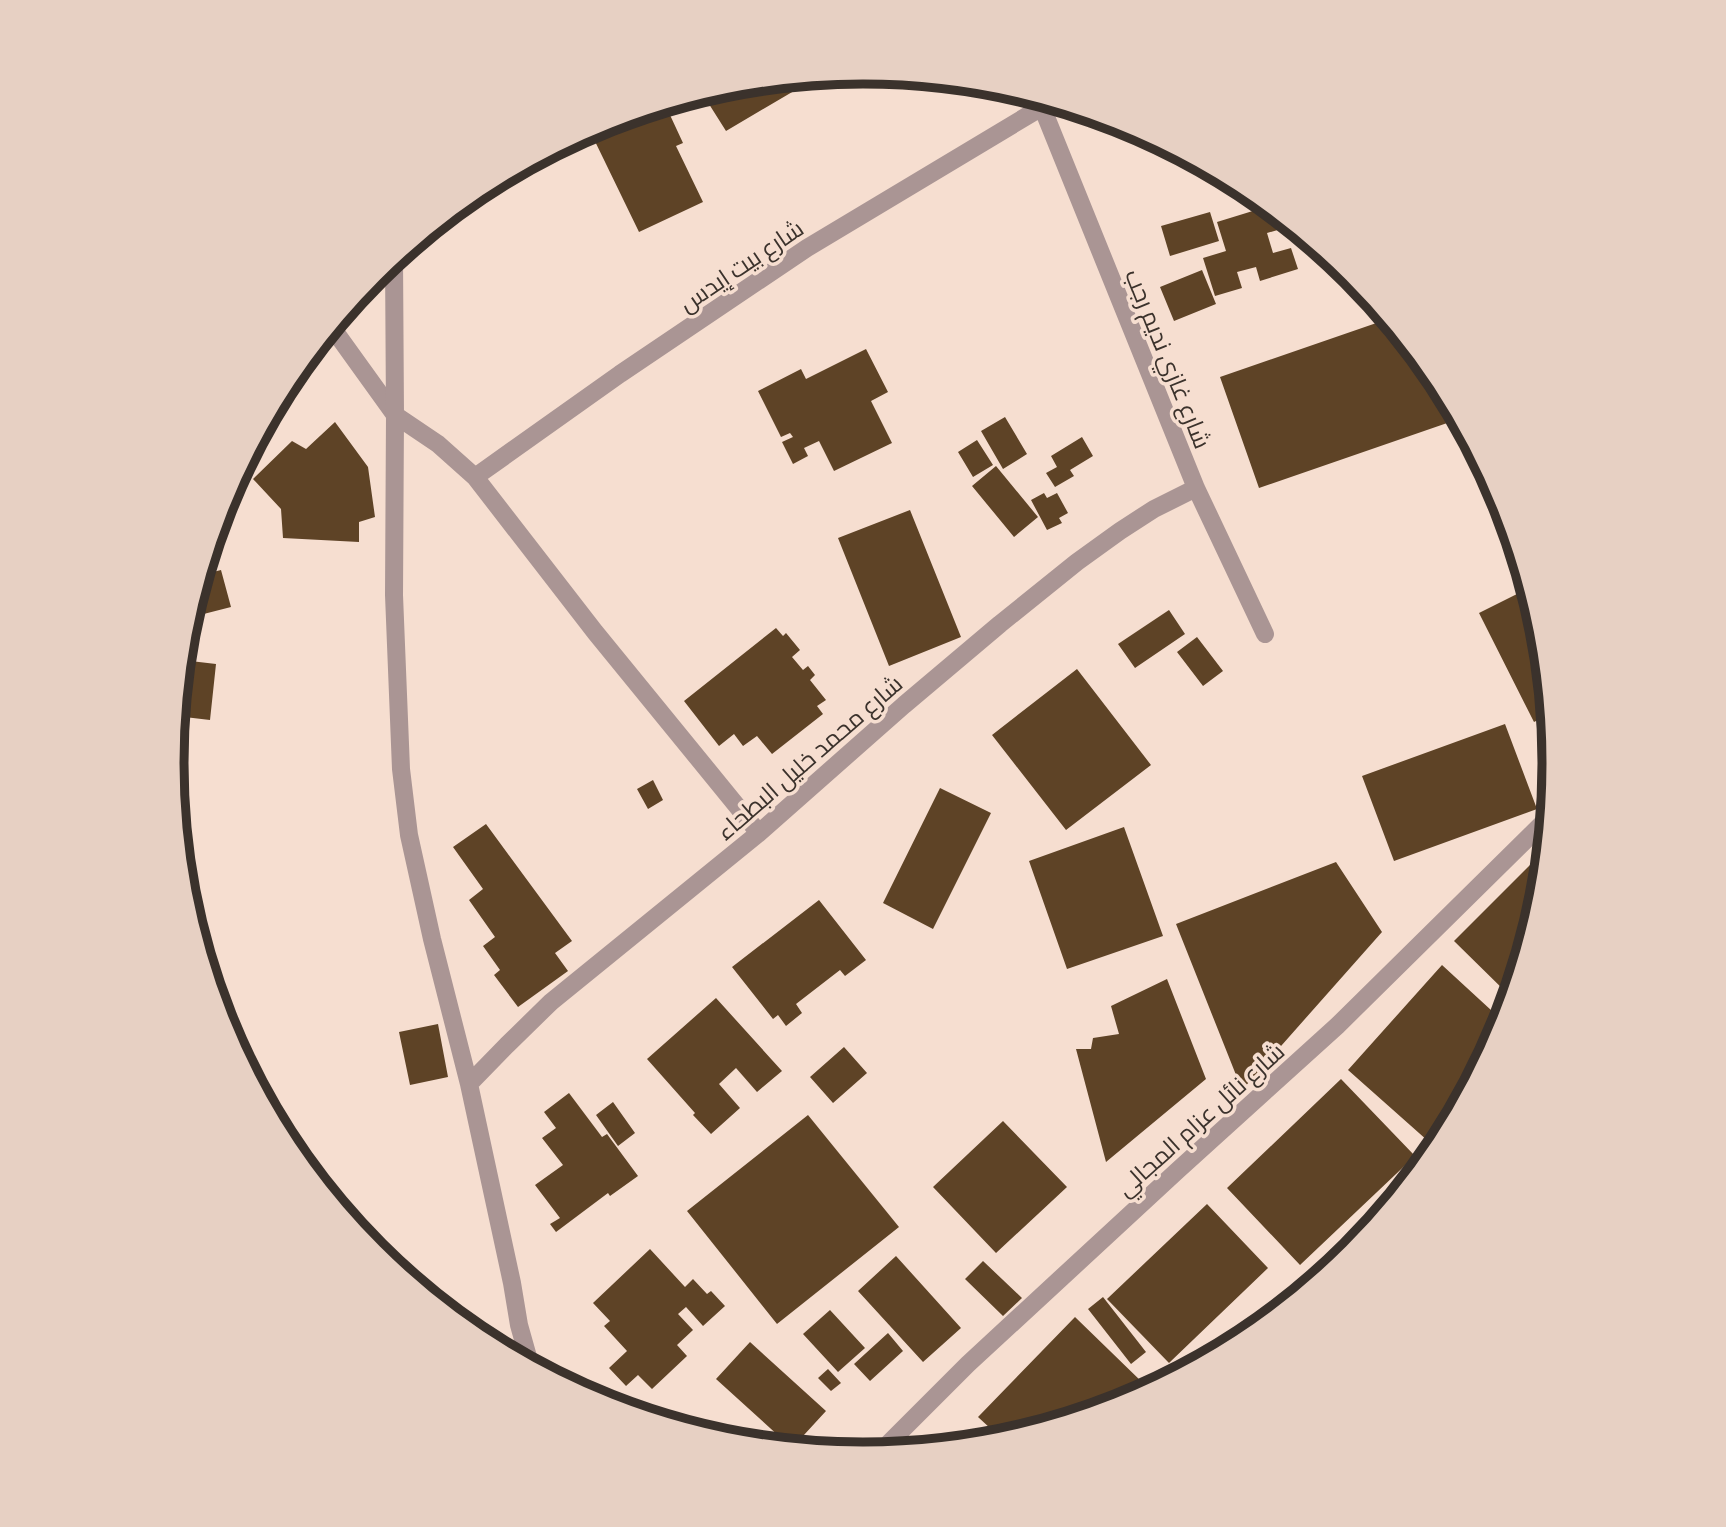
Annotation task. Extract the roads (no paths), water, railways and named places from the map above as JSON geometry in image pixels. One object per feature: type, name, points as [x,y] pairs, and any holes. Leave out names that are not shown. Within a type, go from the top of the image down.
[{"type":"street","name":"شارع بيت إيدس","points":[[475,477],[620,374],[807,248],[1034,106]]},
{"type":"street","name":"شارع غازي نديم رجب","points":[[1042,108],[1196,488],[1265,634]]},
{"type":"street","points":[[394,273],[394,595],[401,769],[409,835],[469,1084],[527,1354]]},
{"type":"street","points":[[337,334],[396,415],[438,444],[475,477],[595,632],[759,833]]},
{"type":"street","name":"شارع محمد خليل البطحاء","points":[[469,1084],[551,1002],[759,833],[999,624],[1077,562],[1154,509],[1196,488]]},
{"type":"street","name":"شارع نائل عزام المجالي","points":[[890,1442],[968,1364],[1337,1026],[1539,827]]}]
